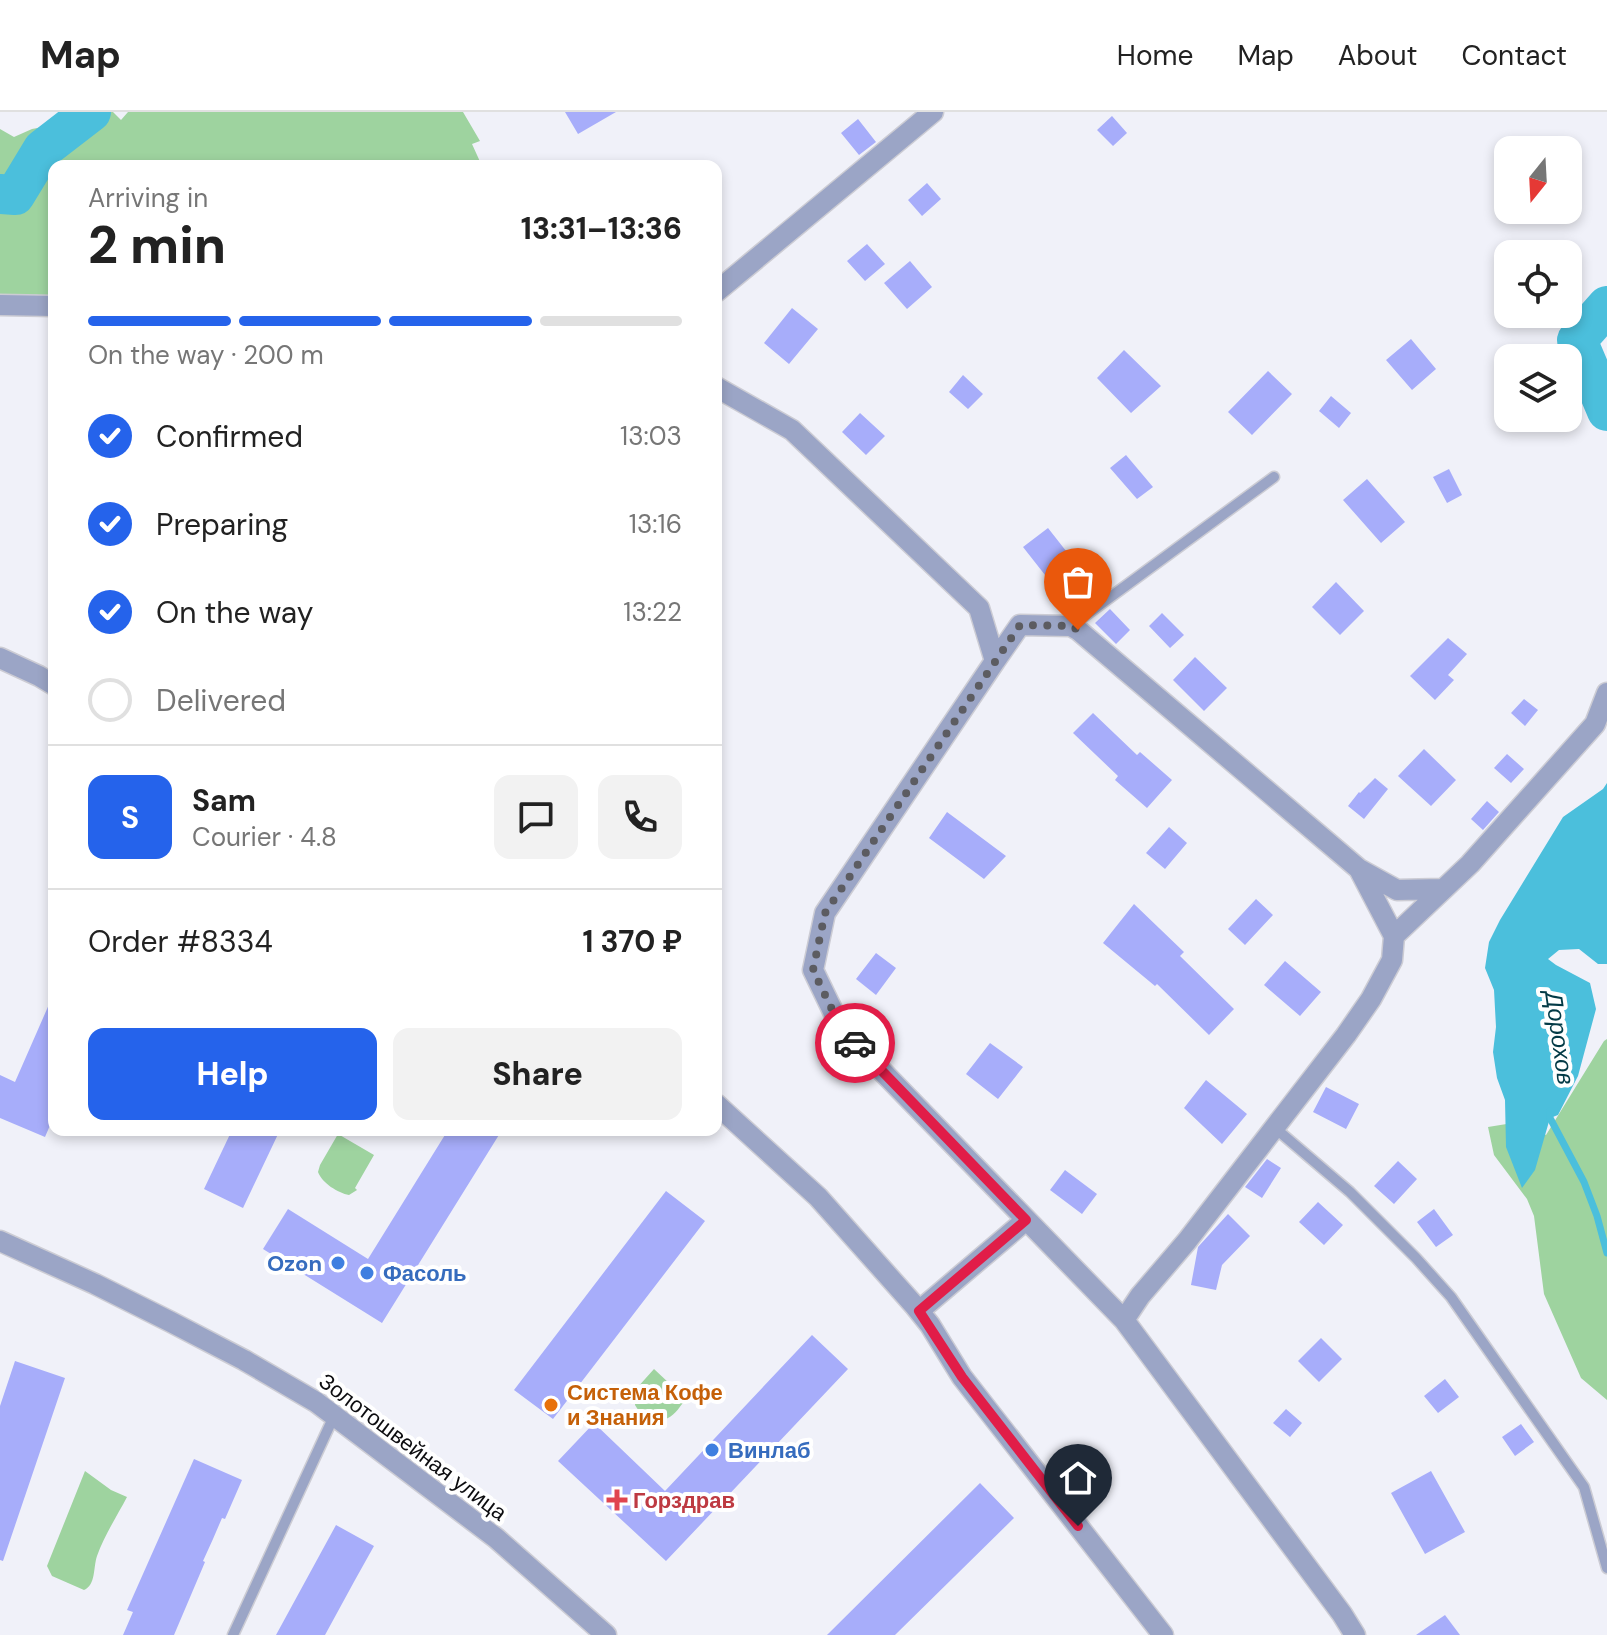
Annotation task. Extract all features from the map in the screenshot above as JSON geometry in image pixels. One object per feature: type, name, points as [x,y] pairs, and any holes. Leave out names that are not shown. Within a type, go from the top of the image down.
[{"type":"street","points":[[722,287],[933,112]]},
{"type":"street","points":[[0,305],[48,306]]},
{"type":"street","points":[[722,390],[792,430],[979,608],[995,661]]},
{"type":"street","points":[[1355,1635],[1124,1320],[842,1030],[813,970],[825,913],[1020,625],[1071,626],[1078,630],[1359,869],[1397,890],[1441,889]]},
{"type":"street","points":[[0,658],[48,681]]},
{"type":"street","points":[[1394,936],[1470,864],[1595,724],[1607,693]]},
{"type":"street","points":[[1124,1320],[1341,1042],[1371,999],[1392,960],[1394,936],[1359,869]]},
{"type":"street","points":[[722,1109],[818,1197],[919,1311],[962,1377],[1163,1635]]},
{"type":"street","points":[[919,1311],[1026,1220]]},
{"type":"street","name":"Золотошвейная улица","points":[[0,1241],[171,1322],[316,1402],[500,1541],[606,1635]]},
{"type":"lane","points":[[1071,626],[1274,477]]},
{"type":"lane","points":[[1275,1128],[1350,1192],[1451,1297],[1584,1487],[1607,1568]]},
{"type":"lane","points":[[233,1635],[335,1415]]},
{"type":"green space","points":[[63,112],[113,112],[121,120],[128,112],[463,112],[480,141],[472,144],[479,160],[48,160],[48,305],[33,309],[15,295],[0,295],[0,129],[14,137],[53,125]]},
{"type":"green space","points":[[1607,1039],[1607,1400],[1581,1378],[1544,1294],[1534,1216],[1527,1199],[1494,1155],[1488,1127],[1519,1122],[1546,1135]]},
{"type":"green space","points":[[337,1136],[374,1155],[355,1188],[357,1190],[349,1195],[323,1180],[318,1172]]},
{"type":"green space","points":[[654,1369],[686,1399],[671,1417],[658,1421],[644,1416],[635,1405],[636,1389]]},
{"type":"green space","points":[[85,1471],[111,1490],[127,1497],[97,1556],[91,1584],[84,1590],[52,1576],[47,1566]]},
{"type":"water","points":[[1607,783],[1607,964],[1598,964],[1579,949],[1559,950],[1548,959],[1590,983],[1596,1009],[1578,1076],[1558,1115],[1550,1118],[1535,1170],[1522,1188],[1506,1147],[1505,1100],[1497,1078],[1493,1052],[1496,1027],[1494,990],[1485,968],[1489,942],[1563,817]]},
{"type":"building","points":[[565,112],[616,112],[578,134]]},
{"type":"building","points":[[1112,116],[1127,133],[1113,146],[1097,130]]},
{"type":"building","points":[[858,119],[876,142],[859,155],[841,133]]},
{"type":"building","points":[[927,183],[941,199],[922,216],[908,200]]},
{"type":"building","points":[[867,244],[885,264],[865,281],[847,261]]},
{"type":"building","points":[[910,261],[932,287],[907,309],[884,283]]},
{"type":"building","points":[[792,308],[818,329],[789,364],[764,343]]},
{"type":"building","points":[[1411,339],[1436,369],[1412,390],[1386,360]]},
{"type":"building","points":[[1124,350],[1161,386],[1131,413],[1097,378]]},
{"type":"building","points":[[1268,371],[1292,394],[1252,435],[1228,412]]},
{"type":"building","points":[[963,375],[983,394],[968,409],[949,392]]},
{"type":"building","points":[[1331,396],[1351,413],[1339,428],[1319,411]]},
{"type":"building","points":[[860,413],[885,436],[866,455],[842,432]]},
{"type":"building","points":[[1126,455],[1153,487],[1137,499],[1110,468]]},
{"type":"building","points":[[1449,469],[1462,495],[1447,503],[1433,477]]},
{"type":"building","points":[[1367,479],[1405,522],[1381,543],[1343,500]]},
{"type":"building","points":[[1048,528],[1070,556],[1045,575],[1023,547]]},
{"type":"building","points":[[1336,582],[1364,611],[1340,635],[1312,607]]},
{"type":"building","points":[[1110,609],[1130,630],[1116,644],[1095,623]]},
{"type":"building","points":[[1162,613],[1184,635],[1170,648],[1149,626]]},
{"type":"building","points":[[1448,638],[1467,654],[1448,675],[1454,680],[1435,700],[1410,676]]},
{"type":"building","points":[[1195,657],[1227,688],[1204,711],[1173,680]]},
{"type":"building","points":[[1524,699],[1538,710],[1525,726],[1511,713]]},
{"type":"building","points":[[1093,713],[1137,755],[1140,752],[1172,780],[1147,808],[1115,780],[1118,776],[1073,733]]},
{"type":"building","points":[[1424,749],[1456,780],[1431,806],[1398,776]]},
{"type":"building","points":[[1507,754],[1524,769],[1511,783],[1494,768]]},
{"type":"building","points":[[1375,778],[1388,789],[1364,819],[1348,806]]},
{"type":"building","points":[[1487,801],[1499,812],[1483,830],[1471,819]]},
{"type":"building","points":[[947,812],[1006,856],[984,879],[929,838]]},
{"type":"building","points":[[1169,827],[1187,843],[1165,869],[1146,853]]},
{"type":"building","points":[[1256,899],[1273,915],[1245,945],[1228,929]]},
{"type":"building","points":[[1134,904],[1184,952],[1180,956],[1234,1009],[1209,1035],[1157,984],[1155,986],[1103,943]]},
{"type":"building","points":[[876,953],[896,968],[876,995],[856,979]]},
{"type":"building","points":[[1285,961],[1321,992],[1300,1016],[1264,985]]},
{"type":"building","points":[[48,1007],[48,1130],[45,1137],[0,1118],[0,1075],[15,1082]]},
{"type":"building","points":[[990,1043],[1023,1067],[998,1099],[966,1074]]},
{"type":"building","points":[[1206,1080],[1247,1114],[1222,1144],[1184,1108]]},
{"type":"building","points":[[1326,1087],[1359,1104],[1346,1129],[1313,1112]]},
{"type":"building","points":[[229,1136],[277,1136],[243,1208],[204,1189]]},
{"type":"building","points":[[444,1136],[498,1136],[382,1323],[263,1249],[288,1209],[368,1259]]},
{"type":"building","points":[[1267,1159],[1281,1168],[1262,1198],[1245,1187]]},
{"type":"building","points":[[1398,1161],[1417,1179],[1394,1204],[1374,1186]]},
{"type":"building","points":[[1065,1170],[1097,1194],[1082,1214],[1050,1190]]},
{"type":"building","points":[[666,1191],[705,1221],[553,1419],[514,1390]]},
{"type":"building","points":[[1318,1202],[1343,1225],[1324,1245],[1299,1222]]},
{"type":"building","points":[[1434,1209],[1453,1235],[1436,1247],[1417,1222]]},
{"type":"building","points":[[1228,1214],[1250,1236],[1222,1265],[1216,1290],[1191,1285],[1198,1247]]},
{"type":"building","points":[[812,1335],[848,1369],[666,1561],[558,1461],[594,1423],[665,1491]]},
{"type":"building","points":[[1321,1338],[1342,1359],[1319,1382],[1298,1361]]},
{"type":"building","points":[[15,1361],[65,1378],[3,1561],[0,1560],[0,1406]]},
{"type":"building","points":[[1445,1379],[1459,1397],[1438,1413],[1424,1396]]},
{"type":"building","points":[[1286,1409],[1302,1423],[1290,1437],[1273,1423]]},
{"type":"building","points":[[1521,1424],[1534,1442],[1515,1456],[1502,1437]]},
{"type":"building","points":[[194,1459],[242,1480],[203,1561],[174,1635],[123,1635],[133,1612],[127,1610]]},
{"type":"building","points":[[1431,1471],[1465,1532],[1425,1554],[1391,1493]]},
{"type":"building","points":[[980,1483],[1014,1518],[895,1635],[827,1635]]},
{"type":"building","points":[[336,1525],[374,1546],[325,1635],[276,1635]]},
{"type":"building","points":[[1445,1615],[1460,1635],[1416,1635]]},
{"type":"waterway","points":[[0,194],[15,195],[43,149],[91,112]]},
{"type":"waterway","points":[[1607,306],[1577,340],[1607,411]]},
{"type":"waterway","name":"Дорохов","points":[[1550,1111],[1550,1118],[1584,1182],[1607,1253]]},
{"type":"way so far","points":[[855,1043],[842,1030],[813,970],[825,913],[1020,625],[1071,626],[1078,630]]},
{"type":"place","name":"Ozon","points":[[338,1263]]},
{"type":"place","name":"Фасоль","points":[[367,1273]]},
{"type":"place","name":"Система Кофе и Знания","points":[[551,1405]]},
{"type":"place","name":"Винлаб","points":[[712,1450]]},
{"type":"place","name":"Горздрав","points":[[617,1500]]},
{"type":"route","points":[[855,1043],[1026,1220],[919,1311],[962,1377],[1078,1526]]}]
